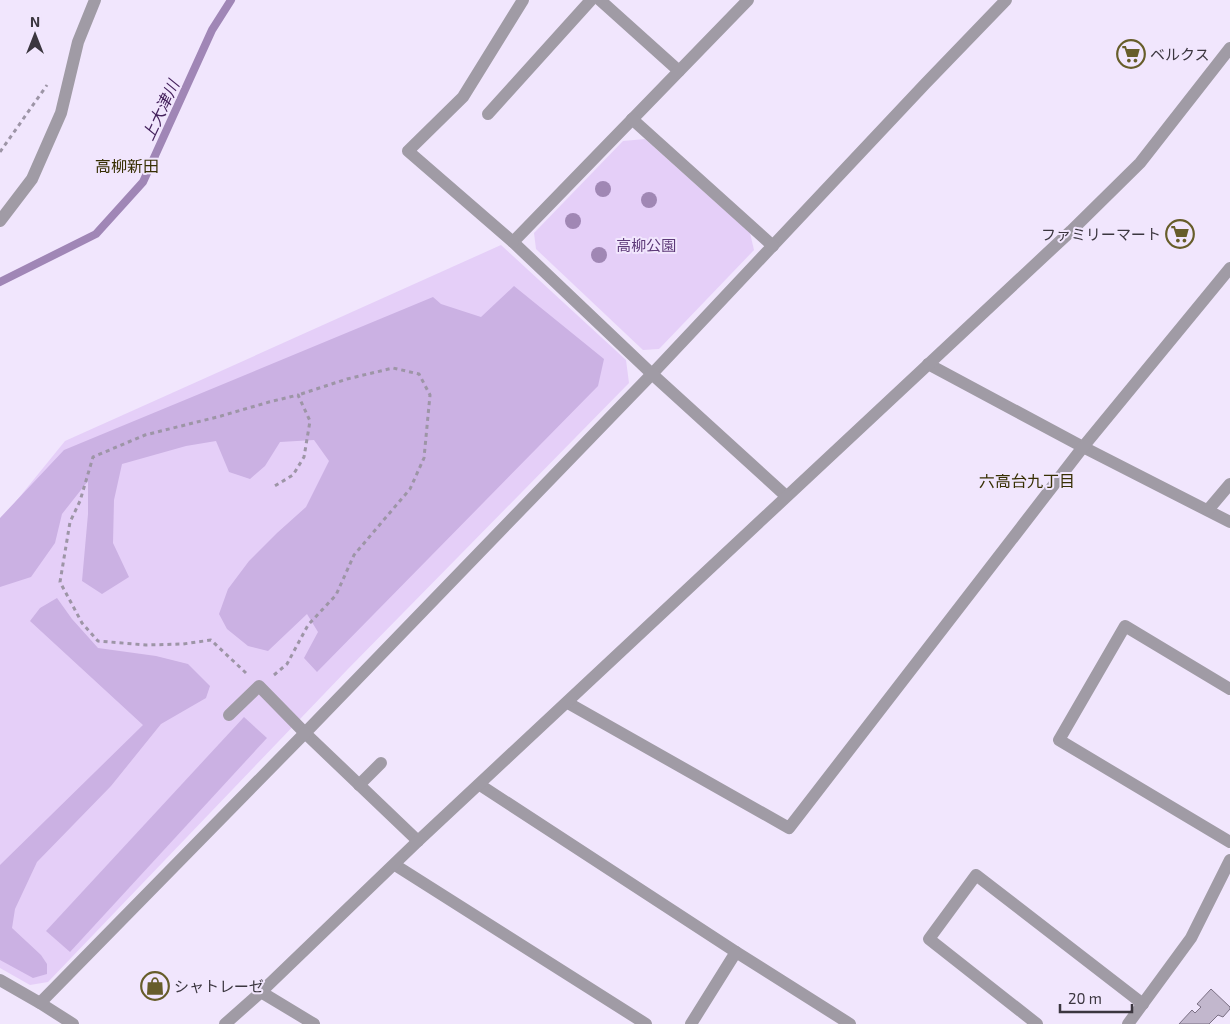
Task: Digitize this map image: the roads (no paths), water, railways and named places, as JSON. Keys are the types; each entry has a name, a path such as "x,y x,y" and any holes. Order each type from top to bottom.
{"street":[{"path":"0,221 32,179 61,113 78,42 95,0"},
{"path":"523,0 463,97 408,150 513,242 652,374 786,496"},
{"path":"488,114 591,0"},
{"path":"600,0 679,71"},
{"path":"513,242 748,0"},
{"path":"40,1003 305,733 652,374 1006,0"},
{"path":"224,1024 261,992 418,841 1071,230 1140,163 1230,48"},
{"path":"632,119 772,246"},
{"path":"568,702 789,828 1083,447 1230,268"},
{"path":"928,364 1083,447 1230,522"},
{"path":"1208,510 1230,484"},
{"path":"1230,689 1125,626 1059,740 1230,842"},
{"path":"230,715 259,686 305,733 418,841"},
{"path":"359,785 381,763"},
{"path":"480,785 850,1024"},
{"path":"1128,1024 1191,938 1230,860"},
{"path":"394,865 646,1024"},
{"path":"1037,1024 929,939 976,876 1143,1004"},
{"path":"692,1024 736,952"},
{"path":"0,980 73,1024"},
{"path":"261,992 314,1024"}],"waterway":[{"name":"上大津川","path":"0,282 96,234 143,182 212,30 231,0"}],"place":[{"name":"ベルクス","path":"1131,54"},
{"name":"ファミリーマート","path":"1180,234"},
{"name":"シャトレーゼ","path":"155,986"}],"district":[{"name":"高柳新田","path":"127,165"},
{"name":"六高台九丁目","path":"1027,480"}],"park label":[{"name":"高柳公園","path":"646,245"}]}
